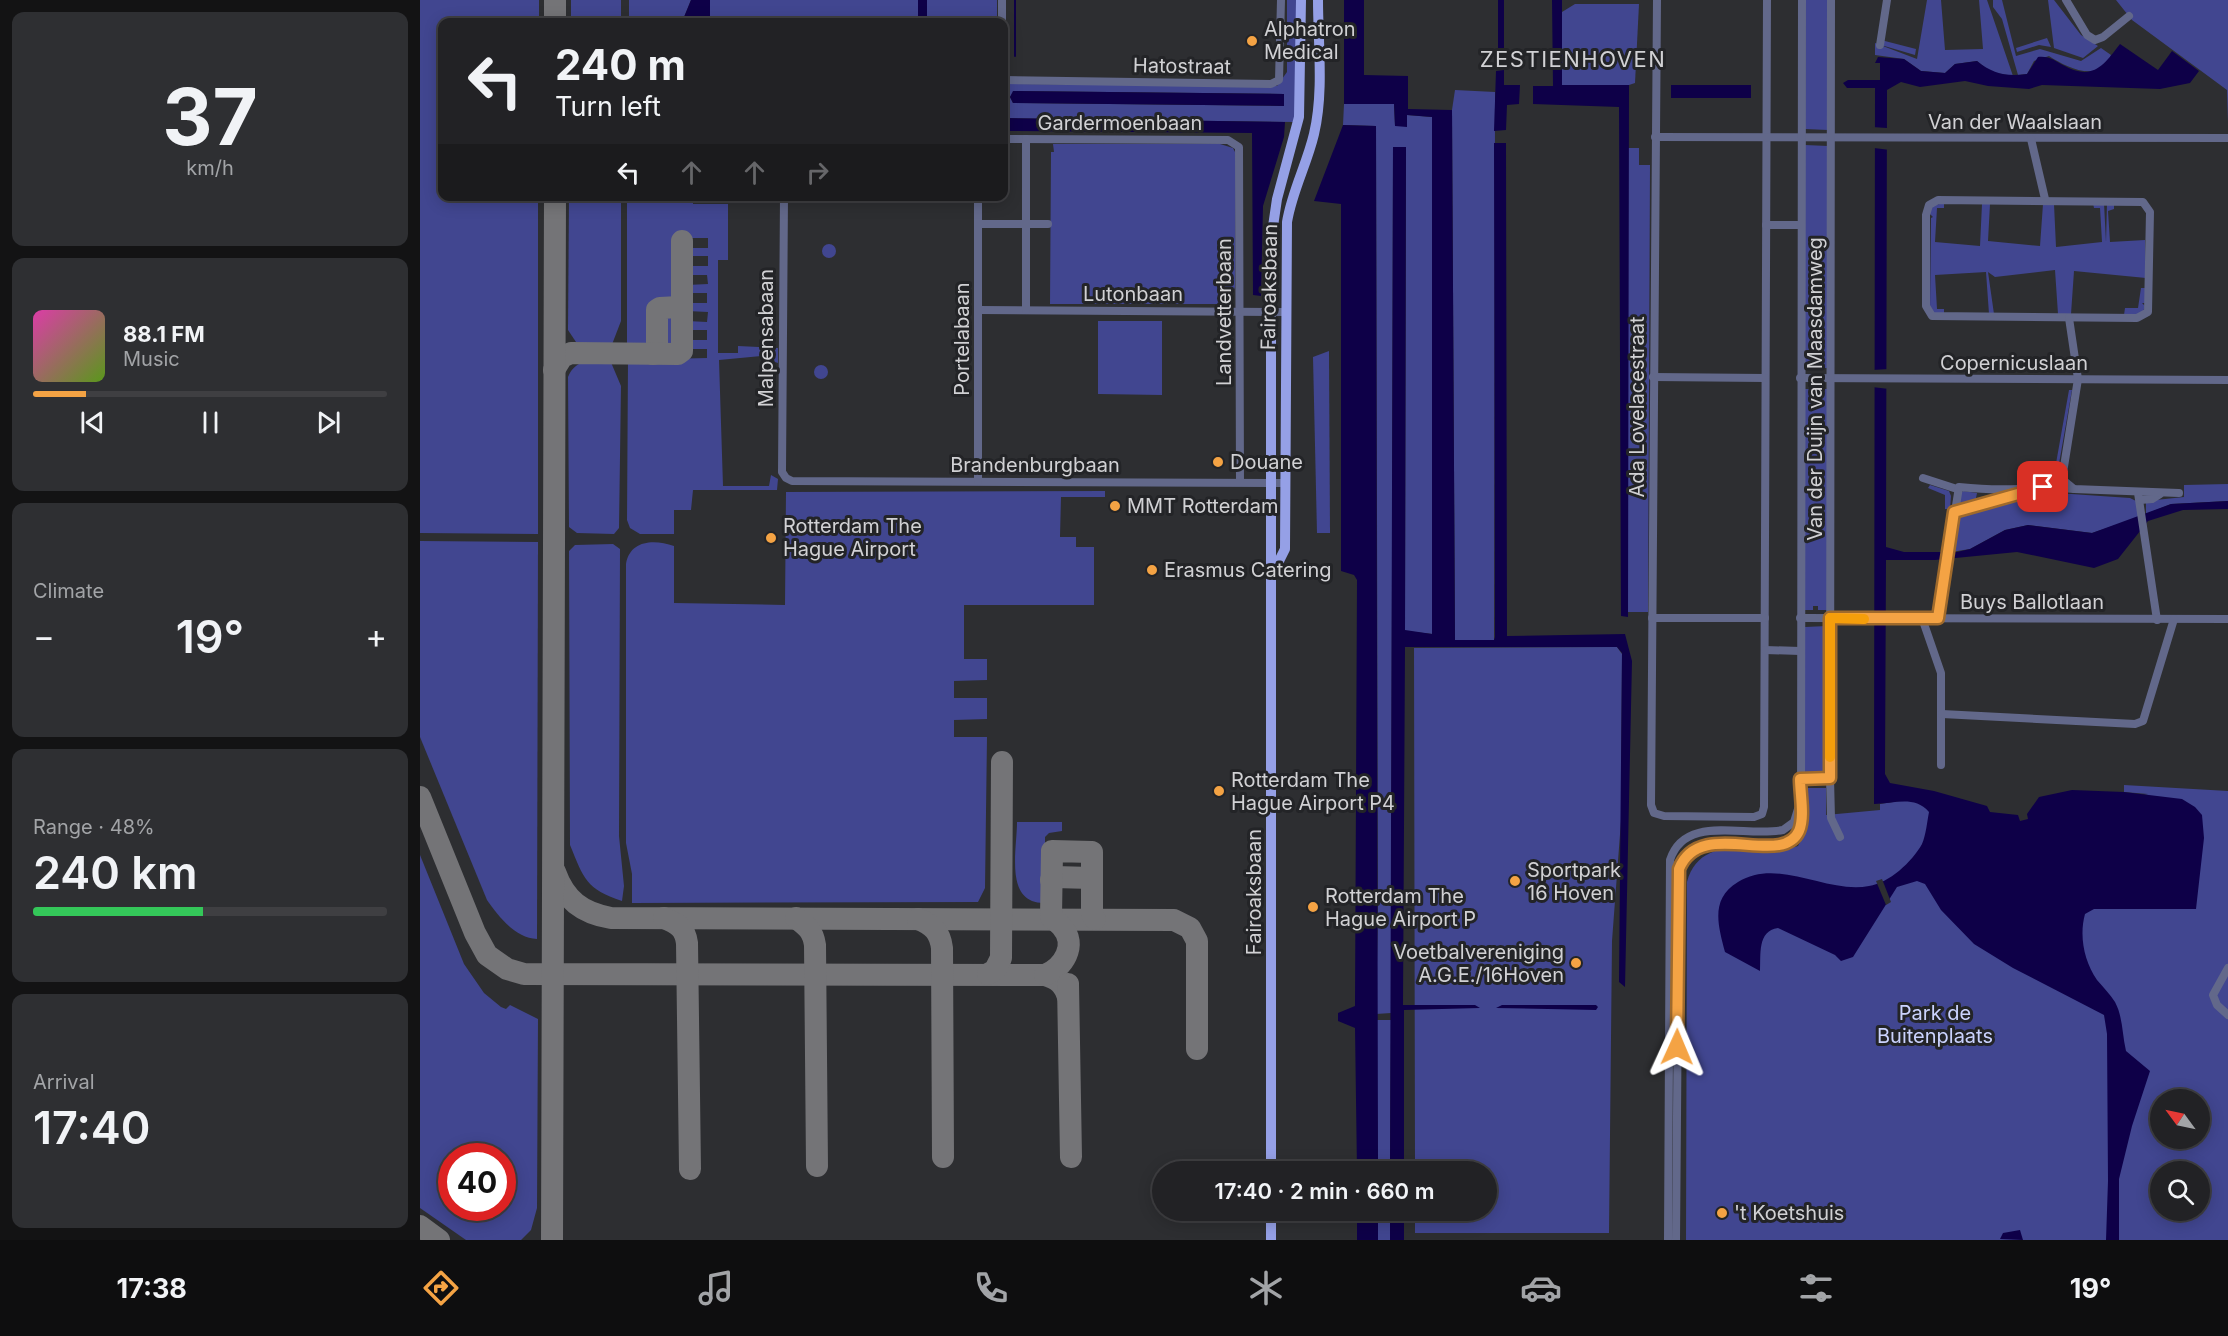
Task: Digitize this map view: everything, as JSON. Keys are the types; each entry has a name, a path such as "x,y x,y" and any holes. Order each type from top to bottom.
{"main road":[{"name":"Fairoaksbaan","path":"1271,1161 1273,220 1296,134 1300,105 1301,0"},
{"name":"Fairoaksbaan","path":"1271,576 1285,549 1287,222 1317,118 1318,0"},
{"path":"1271,1221 1271,1240"}],"street":[{"path":"1002,0 1002,18"},
{"name":"Hatostraat","path":"1008,80 1271,84 1279,80 1281,0"},
{"name":"Ada Lovelacestraat","path":"1657,0 1651,805 1654,813 1664,816 1743,817 1762,814 1764,807 1765,650"},
{"path":"1767,0 1765,650 1800,651"},
{"name":"Van der Duijn van Maasdamweg","path":"1676,1240 1679,869 1687,855 1699,846 1788,842 1797,835 1801,825 1802,0"},
{"name":"Van der Duijn van Maasdamweg","path":"1831,0 1830,778 1831,818 1840,837"},
{"path":"1880,45 1887,0"},
{"path":"2066,0 2087,35 2095,39 2103,37 2129,16"},
{"name":"Van der Waalslaan","path":"1655,137 2228,138"},
{"name":"Gardermoenbaan","path":"1008,139 1227,140 1237,143"},
{"path":"1026,139 1026,310"},
{"path":"2031,139 2045,200"},
{"name":"Landvetterbaan","path":"1237,143 1240,150 1240,482"},
{"path":"1938,200 2137,200 2146,204 2150,212 2150,307 2145,316 2069,318 1936,318 1927,310 1926,215 1929,205 1938,200"},
{"name":"Malpensabaan","path":"784,201 782,472 786,478"},
{"name":"Portelabaan","path":"978,201 978,481"},
{"path":"978,224 1048,224"},
{"name":"Van der Duijn van Maasdamweg","path":"1766,225 1801,225"},
{"name":"Lutonbaan","path":"978,310 1287,312"},
{"path":"2062,479 2078,380 2069,318"},
{"path":"1653,377 1765,378"},
{"name":"Copernicuslaan","path":"1800,378 2228,380"},
{"name":"Brandenburgbaan","path":"786,478 792,481 1286,483"},
{"path":"1923,478 1957,489 1962,487 2005,493 2045,487 2074,489 2140,501 2160,494 2179,493"},
{"path":"2045,487 2062,479"},
{"path":"2062,479 2074,489"},
{"path":"1938,618 1957,489"},
{"path":"1980,490 1980,505"},
{"path":"1954,512 1980,505 2005,493"},
{"path":"2140,501 2157,620"},
{"path":"1652,618 1766,618"},
{"name":"Buys Ballotlaan","path":"1800,618 2228,619"},
{"path":"1922,618 1941,673 1941,765"},
{"path":"1942,714 2135,724 2143,721 2174,620"},
{"path":"1800,779 1830,778"},
{"name":"Van der Duijn van Maasdamweg","path":"1668,1240 1670,860 1678,843 1695,832 1783,830 1797,817 1800,797"},
{"path":"2228,968 2213,995 2217,1005 2228,1015"}],"green space":[{"path":"420,0 539,0 539,18 438,18 438,201 538,201 538,534 420,533"},
{"path":"571,0 621,0 621,18 571,18"},
{"path":"629,0 691,0 684,18 629,18"},
{"path":"710,0 918,0 918,18 710,18"},
{"path":"927,0 997,0 997,18 927,18"},
{"path":"1287,0 1297,0 1295,122 1008,118 1008,84 1277,86 1287,72","holes":["1014,91 1284,94 1284,106 1013,103 1010,97"]},
{"path":"1806,0 1827,0 1828,130 1805,129"},
{"path":"1927,0 1941,0 1945,50 1983,49 1979,0 1987,0 2013,76 1990,72 1977,61 1955,64 1945,73 1921,71 1904,59 1875,55 1875,43 1917,59"},
{"path":"1993,0 2002,0 2016,56 2040,49 2081,61 2101,48 2111,55 2106,64 2092,71 2074,69 2049,56 2034,61 2027,74 2018,75 2002,19 1993,7"},
{"path":"2048,0 2054,0 2081,35 2098,46 2083,58 2054,48"},
{"path":"2116,0 2228,0 2228,122 2227,90 2132,20"},
{"path":"1575,4 1639,4 1635,83 1629,85 1562,85 1562,12"},
{"path":"2047,38 2051,47 2039,45 2017,52 2016,48"},
{"path":"1881,40 1916,49 1915,55 1881,45"},
{"path":"1455,90 1495,92 1494,640 1455,640 1452,110"},
{"path":"1344,104 1394,104 1395,126 1407,115 1432,117 1433,634 1405,631 1406,147 1393,147 1391,1013 1376,1014 1378,911 1376,126 1343,125"},
{"path":"1053,144 1220,144 1233,148 1236,154 1235,287 1231,298 1217,304 1050,304 1051,152 1054,152"},
{"path":"1805,145 1828,146 1828,368 1805,368"},
{"path":"1628,148 1639,148 1639,165 1650,165 1648,612 1628,612"},
{"path":"569,201 621,201 621,321 611,347 576,342 568,330"},
{"path":"627,201 693,201 693,204 728,204 728,260 718,260 718,353 738,353 738,346 778,348 778,363 772,355 719,360 723,486 769,486 771,475 778,479 777,490 693,490 691,510 674,510 674,534 640,534 630,528 627,520 628,360 707,358 707,349 688,349 687,340 707,340 707,330 687,330 687,321 707,322 708,312 687,311 687,303 707,303 707,293 687,293 687,285 708,284 707,275 687,275 687,266 708,266 708,256 687,256 687,248 708,248 708,238 687,238 687,233 678,233 678,300 658,302 654,306 653,342 650,347 627,347"},
{"path":"1944,203 1944,208 1937,208 1935,242 1980,246 1982,204 1990,204 1988,241 2040,246 2043,204 2054,204 2056,247 2102,242 2100,208 2094,208 2093,203 2104,203 2106,242 2107,203 2114,203 2114,209 2108,211 2110,242 2145,240 2146,278 2074,271 2071,314 2058,314 2055,270 1995,277 1988,272 1994,314 1989,314 1986,272 1935,275 1937,309 1944,309 1944,314 1935,314 1930,310 1931,218 1933,217 1930,214 1931,206"},
{"path":"829,244 834,246 836,251 834,256 829,258 824,256 822,251 824,246"},
{"path":"2141,288 2146,288 2142,315 2124,315 2125,308 2138,308"},
{"path":"665,312 677,315 675,346 666,346 663,342"},
{"path":"1098,321 1162,321 1162,395 1098,394"},
{"path":"1329,351 1330,533 1317,533 1313,357"},
{"path":"610,360 621,386 619,528 614,534 577,533 569,527 568,377 575,366 585,362"},
{"path":"821,365 826,367 828,372 826,377 821,379 816,377 814,372 816,367"},
{"path":"1805,389 1827,389 1827,610 1818,610 1818,606 1813,606 1813,610 1805,610"},
{"path":"2069,390 2072,390 2057,475 2051,480 2041,481 2038,478 2050,476 2055,469"},
{"path":"2228,484 2228,501 2171,504 2146,514 2146,501 2184,497 2184,485"},
{"path":"1930,485 1949,491 1950,509 1945,509 1945,495 1928,488"},
{"path":"1105,491 1105,497 1061,497 1060,537 1076,537 1076,547 1094,547 1094,605 964,605 964,659 987,659 987,680 954,681 954,698 987,698 987,719 954,720 954,737 987,737 985,888 978,902 632,903 632,874 626,843 626,564 632,550 651,542 674,546 674,603 785,605 786,492"},
{"path":"1963,491 1977,493 1975,503 1960,505 1959,496"},
{"path":"2042,492 2130,498 2136,501 2140,517 2092,533 2028,525 2005,530 1970,549 1951,552 1958,517 1963,512"},
{"path":"420,541 538,542 537,939 515,931 502,920 487,900 420,737"},
{"path":"613,544 620,549 619,836 624,886 622,901 593,887 583,874 570,845 569,551 575,545"},
{"path":"1827,626 1827,772 1805,772 1805,627"},
{"name":"Sportpark 16 Hoven","path":"1617,647 1622,654 1621,821 1612,941 1609,1233 1415,1233 1415,1221 1497,1221 1497,1161 1415,1161 1414,648"},
{"name":"Park de Buitenplaats","path":"2124,785 2228,791 2228,1240 1686,1240 1687,882 1700,859 1722,849 1798,846 1804,835 1805,788 1826,788 1826,815 1880,810 1880,804 1906,800 2022,824 2148,794 2124,792"},
{"path":"1017,822 1062,822 1062,831 1049,833 1045,837 1045,903 1032,901 1023,895 1018,885 1015,861"},
{"path":"420,855 464,964 484,993 501,1007 506,1009 510,1005 538,1019 537,1208 531,1230 521,1240 466,1240 439,1221 516,1221 516,1143 438,1143 438,1221 420,1208"},
{"path":"1376,1020 1391,1020 1390,1161 1378,1161"},
{"path":"1378,1221 1390,1221 1390,1240 1378,1240"}],"shaded area":[{"path":"691,0 710,0 710,18 684,18"},
{"path":"918,0 927,0 927,18 918,18"},
{"path":"1344,0 1364,0 1364,75 1408,76 1408,109 1452,110 1455,640 1494,640 1495,637 1494,143 1506,143 1507,636 1625,634 1632,661 1625,987 1619,982 1622,653 1617,647 1405,647 1403,1005 1475,1005 1480,1008 1404,1010 1404,1161 1390,1161 1393,147 1406,147 1405,630 1432,634 1432,117 1407,115 1407,127 1395,126 1394,104 1344,104"},
{"path":"1498,0 1504,0 1504,54 1498,54"},
{"path":"1552,0 1562,0 1562,85 1629,85 1628,617 1621,616 1619,107 1533,104 1533,86 1553,86"},
{"path":"2120,44 2158,70 2172,51 2199,71 2190,83 2160,89 2042,85 2029,89 1988,86 1965,81 1920,87 1901,82 1887,90 1886,547 1904,552 1957,552 1970,549 2005,530 2028,525 2092,533 2171,504 2228,501 2228,509 2183,510 2148,521 2118,559 2094,568 2017,552 1935,560 1886,560 1885,774 1890,783 1934,791 1987,806 1990,812 2018,815 2020,821 2028,819 2027,814 2039,797 2072,790 2124,792 2182,799 2195,807 2202,815 2204,838 2196,909 2094,909 2085,914 2083,922 2084,948 2089,965 2118,1008 2126,1051 2150,1071 2132,1126 2119,1179 2119,1240 2106,1240 2107,1034 2104,1015 2013,968 1974,944 1941,910 1925,884 1917,881 1897,887 1853,957 1841,961 1835,955 1778,928 1771,930 1763,939 1760,971 1725,952 1718,913 1723,896 1729,889 1753,875 1786,874 1853,887 1869,886 1884,881 1899,871 1918,851 1924,837 1929,812 1910,802 1874,804 1875,88 1847,88 1843,83 1848,80 1880,80 1880,63 1875,63 1878,57 1904,59 1921,71 1945,73 1955,64 1977,61 1989,69 2013,75 2027,74 2038,57 2046,57 2083,72 2103,64"},
{"path":"1504,70 1504,85 1520,85 1519,104 1507,105 1506,130 1494,131 1496,71"},
{"path":"1671,85 1751,85 1751,98 1671,98"},
{"path":"1013,91 1284,94 1284,106 1013,103 1010,97"},
{"path":"1008,118 1285,122 1284,137 1263,206 1261,296 1253,295 1252,133 1008,131"},
{"path":"1343,125 1376,126 1378,1161 1357,1161 1355,1028 1338,1021 1338,1013 1355,1006 1357,580 1354,575 1341,571 1341,204 1314,201"},
{"path":"1502,1005 1596,1005 1598,1007 1596,1010 1496,1008"},
{"path":"1357,1221 1378,1221 1378,1240 1357,1240"},
{"path":"1390,1221 1404,1221 1404,1240 1390,1240"},
{"path":"2020,1230 2023,1240 2000,1239 2003,1233"}],"pier":[{"path":"1890,126 1890,150 1874,148 1872,150 1872,127 1887,128"},
{"path":"1889,369 1889,389 1872,387 1872,370"},
{"path":"1882,879 1891,902 1886,905 1876,881"}],"waterway":[{"path":"1015,0 1015,56"}],"taxiway":[{"path":"555,0 555,18"},
{"path":"552,1240 555,201"},
{"path":"554,370 562,357 571,353 678,354 682,351 682,241"},
{"path":"653,354 657,350 657,310 679,307 682,304"},
{"path":"988,974 995,970 1001,958 1002,762"},
{"path":"420,797 475,933 487,955 507,969 524,974 1045,975 1060,983 1068,997"},
{"path":"1045,975 1052,972 1063,961 1069,941 1067,934 1051,917 1052,851 1092,852 1092,915 1095,919"},
{"path":"555,872 569,898 576,904 591,913 611,918 1174,920 1190,928 1197,941 1197,1049"},
{"path":"1051,880 1054,877 1092,878"},
{"path":"664,918 680,927 687,943 690,1169"},
{"path":"796,918 809,929 815,945 817,1166"},
{"path":"918,919 935,930 942,948 943,1157"},
{"path":"1068,984 1071,1157"},
{"path":"420,1226 439,1240"}],"slow traffic":[{"path":"1830,757 1830,618 1864,619"}],"place":[{"name":"Alphatron Medical","path":"1252,41"},
{"name":"Douane","path":"1218,462"},
{"name":"MMT Rotterdam","path":"1115,506"},
{"name":"Rotterdam The Hague Airport","path":"771,538"},
{"name":"Erasmus Catering","path":"1152,570"},
{"name":"Rotterdam The Hague Airport P4","path":"1219,791"},
{"name":"Sportpark 16 Hoven","path":"1515,881"},
{"name":"Rotterdam The Hague Airport P","path":"1313,907"},
{"name":"Voetbalvereniging A.G.E./16Hoven","path":"1576,963"},
{"name":"'t Koetshuis","path":"1722,1213"}],"district":[{"name":"ZESTIENHOVEN","path":"1573,59"}],"route":[{"path":"1677,1047 1679,869 1687,855 1699,846 1784,844 1797,835 1801,825 1800,779 1830,778 1830,618 1938,618 1954,512 2043,487"}]}
